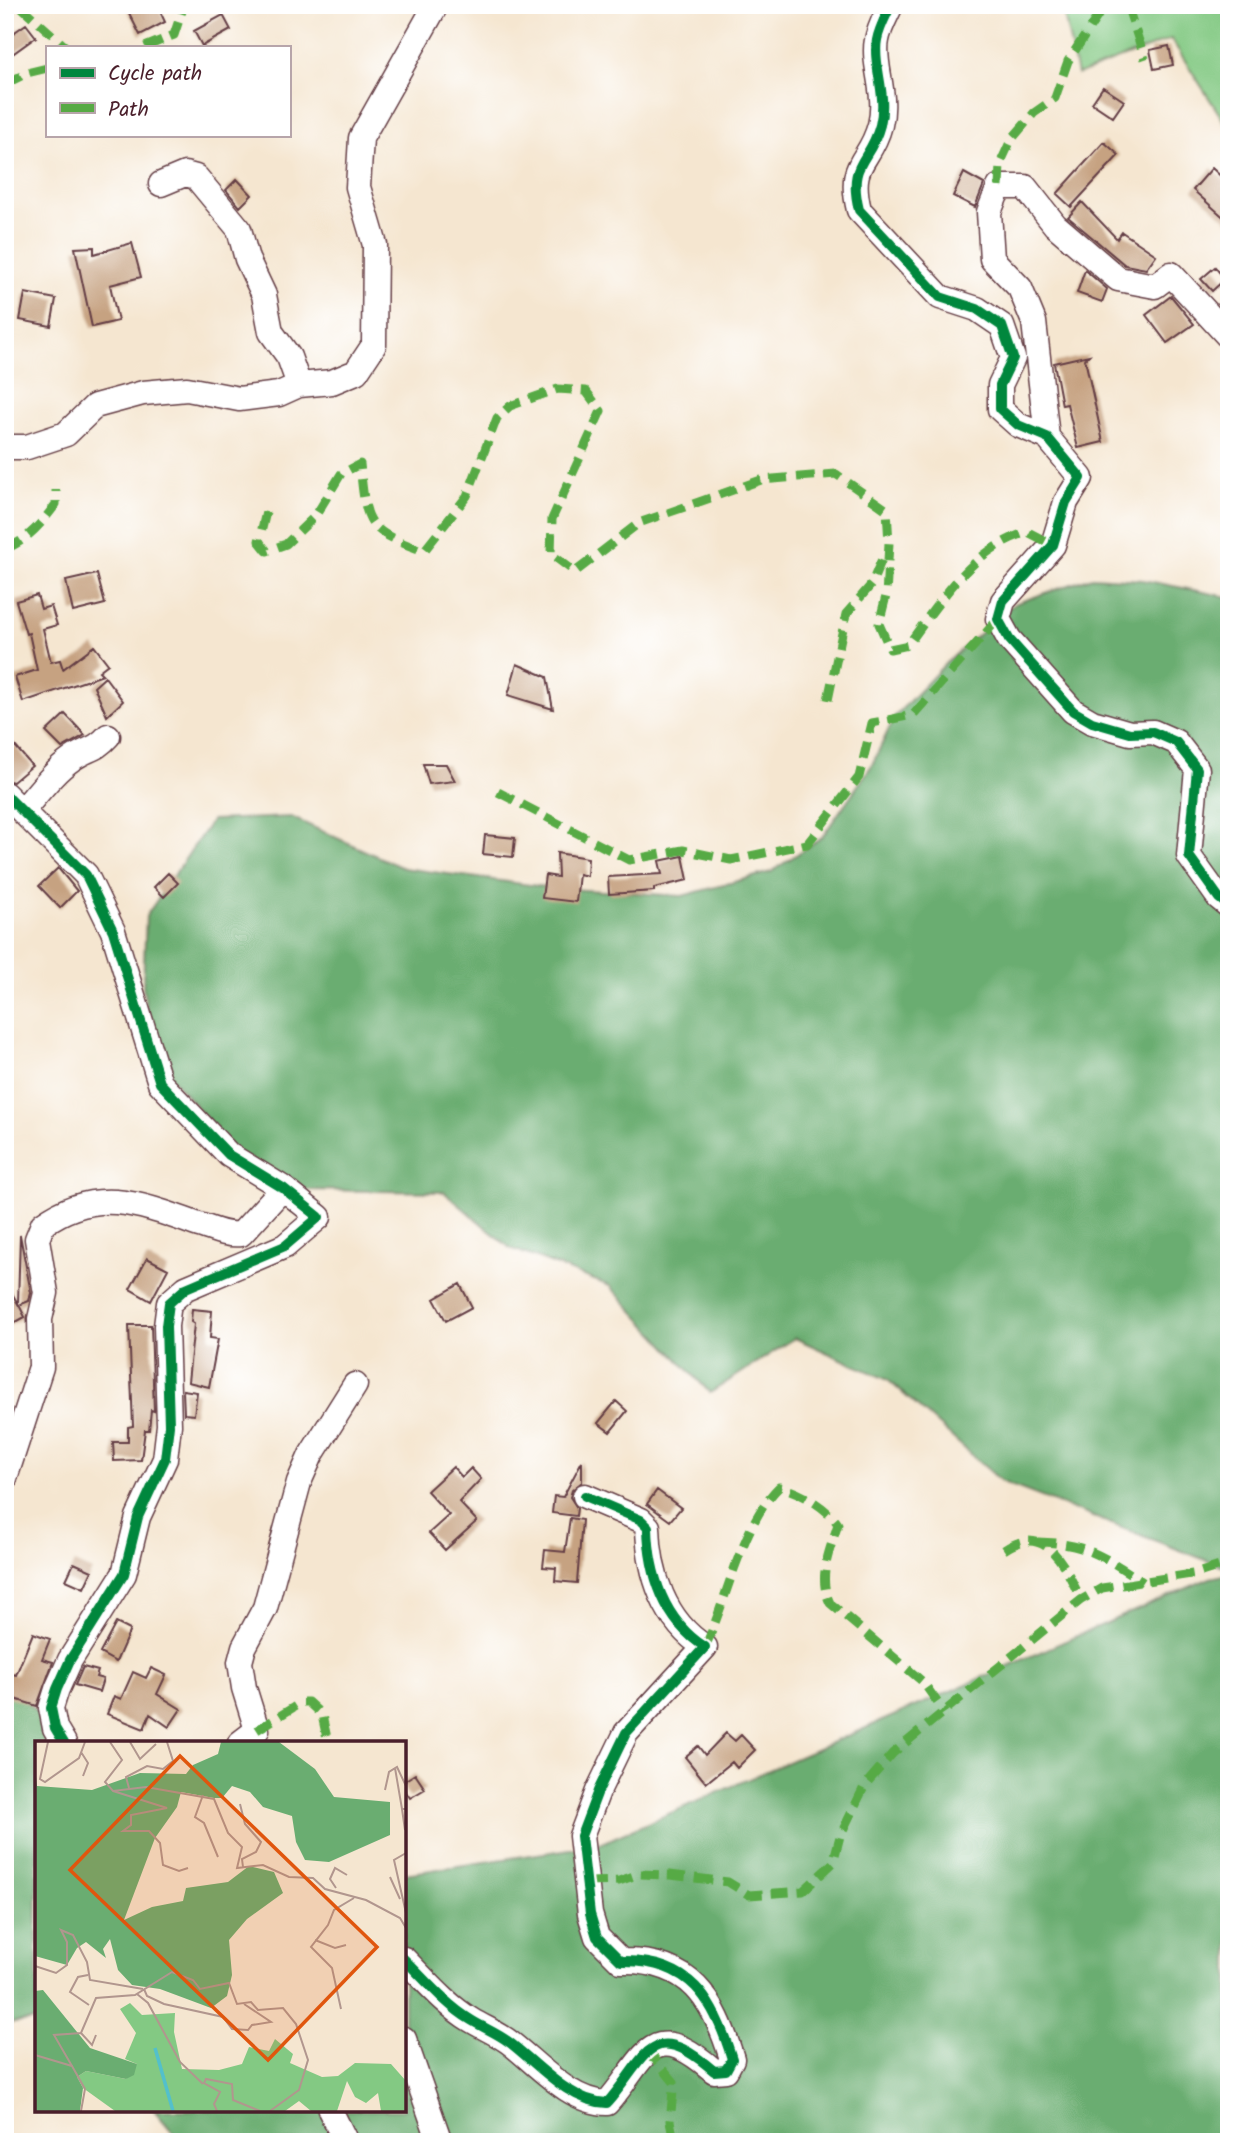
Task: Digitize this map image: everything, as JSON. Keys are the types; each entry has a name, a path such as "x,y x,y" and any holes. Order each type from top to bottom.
{"street":[{"path":"5,447 27,447 66,434 94,406 142,393 187,390 239,399 279,394 299,385 331,382 356,372 374,345 375,245 358,187 360,138 436,5"},
{"path":"891,5 876,41 884,91 880,127 857,168 855,194 859,211 940,297 977,309 1002,326 1013,358 1000,385 1000,409 1018,425 1046,437 1082,478 1066,502 1053,545 1003,601 998,619 1009,639 1073,711 1092,722 1130,733 1153,732 1177,742 1196,769 1189,856 1219,898 1229,906"},
{"path":"161,184 185,174 196,177 239,229 247,259 264,295 271,332 289,357 299,385"},
{"path":"1046,437 1034,322 1020,288 992,260 989,212 999,187 1025,187 1055,225 1118,279 1155,286 1171,274 1229,337"},
{"path":"63,1741 55,1728 51,1708 57,1689 70,1660 124,1574 138,1517 165,1459 169,1425 166,1326 169,1303 186,1287 285,1246 319,1217 283,1188 229,1155 160,1083 113,931 86,875 14,803 72,759 97,748 108,736"},
{"path":"5,1478 41,1367 40,1319 46,1293 37,1238 43,1224 72,1208 123,1200 222,1233 241,1234 283,1188"},
{"path":"243,1741 257,1730 244,1689 240,1662 244,1647 265,1608 299,1482 312,1455 355,1385"},
{"path":"406,1961 444,1999 471,2020 508,2041 570,2091 596,2103 607,2103 640,2055 654,2046 669,2044 694,2053 714,2071 726,2070 732,2059 718,2014 702,1992 679,1973 668,1968 646,1960 621,1961 597,1937 590,1914 581,1836 598,1791 626,1733 705,1647 687,1636 662,1597 655,1581 648,1527 641,1520 585,1496"},
{"path":"406,2045 440,2142"},
{"path":"331,2112 346,2142"}],"green space":[{"path":"1062,5 1229,5 1229,129 1171,39 1077,75"},
{"path":"1092,577 1143,580 1229,597 1229,1569 1002,1482 888,1380 795,1338 710,1393 610,1286 510,1248 444,1192 305,1190 240,1158 153,1056 143,986 146,916 212,820 291,817 403,868 553,888 682,896 771,872 822,837 872,765 895,716 947,662 1014,604"},
{"path":"1229,1574 1229,2142 181,2142 156,2112 406,2112 406,1874 597,1845 1210,1578"},
{"path":"5,1681 49,1724 59,1741 35,1741 35,2020 5,2024"}],"building":[{"path":"125,5 157,5 165,22 140,35"},
{"path":"223,15 231,30 202,46 194,31"},
{"path":"26,24 36,37 11,55 5,47 5,39"},
{"path":"1169,46 1173,65 1154,69 1150,50"},
{"path":"1103,87 1124,101 1113,117 1092,103"},
{"path":"1104,142 1119,155 1071,207 1057,194"},
{"path":"1212,168 1229,184 1229,222 1193,190"},
{"path":"964,173 984,184 975,207 953,196"},
{"path":"237,179 252,195 240,207 226,190"},
{"path":"1082,202 1117,239 1122,232 1156,255 1146,269 1125,265 1068,217"},
{"path":"132,243 141,277 110,285 118,321 92,327 75,248 94,247 94,254"},
{"path":"1215,267 1225,279 1212,291 1201,279"},
{"path":"1085,270 1107,289 1102,302 1077,293"},
{"path":"25,293 56,299 51,326 20,320"},
{"path":"1171,296 1194,324 1167,343 1146,315"},
{"path":"1089,355 1085,359 1103,442 1078,448 1067,404 1062,405 1054,363"},
{"path":"97,574 105,604 73,612 66,581"},
{"path":"37,595 41,609 51,606 57,625 43,629 51,662 60,660 63,669 94,646 108,664 99,671 103,675 23,702 15,677 37,670 29,633 26,634 16,601"},
{"path":"517,664 547,677 553,709 508,695"},
{"path":"105,677 123,701 107,716 94,687"},
{"path":"65,714 85,735 62,748 46,732"},
{"path":"15,746 32,766 13,782 5,780 5,754"},
{"path":"423,764 446,764 455,781 429,784"},
{"path":"485,835 515,838 513,857 483,854"},
{"path":"557,853 588,858 587,876 579,874 576,902 542,898 545,875 558,877"},
{"path":"683,856 688,880 654,888 654,891 609,894 608,877 662,874 659,861"},
{"path":"58,868 77,891 60,908 39,886"},
{"path":"168,873 178,883 164,897 154,887"},
{"path":"20,1235 31,1293 29,1301 19,1305 25,1317 5,1328 5,1281 18,1304"},
{"path":"147,1258 168,1269 151,1301 130,1289"},
{"path":"460,1284 472,1307 446,1321 434,1299"},
{"path":"192,1309 212,1311 210,1338 218,1339 209,1387 188,1382 194,1324 191,1322"},
{"path":"129,1325 151,1325 154,1411 151,1410 149,1430 145,1430 141,1460 114,1461 113,1442 128,1442 128,1427 133,1426"},
{"path":"183,1390 197,1392 194,1415 184,1414"},
{"path":"616,1401 627,1411 610,1432 598,1423"},
{"path":"582,1461 582,1482 572,1490 570,1497 577,1508 576,1516 552,1513 554,1496 563,1497"},
{"path":"453,1467 462,1477 471,1468 481,1479 459,1502 477,1521 445,1550 429,1533 449,1515 427,1491"},
{"path":"657,1490 681,1508 670,1521 647,1504"},
{"path":"570,1518 582,1520 577,1583 555,1581 556,1568 543,1567 545,1550 565,1552"},
{"path":"74,1563 92,1571 84,1588 66,1580"},
{"path":"116,1623 130,1630 116,1662 100,1653"},
{"path":"33,1633 50,1639 42,1659 53,1662 37,1706 5,1696 5,1672 16,1675"},
{"path":"83,1667 98,1671 96,1677 103,1679 99,1692 75,1685"},
{"path":"151,1668 166,1675 157,1694 181,1709 169,1727 150,1714 144,1729 107,1714 114,1696 121,1699 133,1672 146,1678"},
{"path":"726,1733 735,1741 741,1735 755,1750 737,1768 732,1762 706,1783 685,1757 698,1746 705,1755"},
{"path":"415,1774 425,1789 410,1798 406,1792 406,1780"}],"marked path":[{"path":"19,5 65,46"},
{"path":"147,46 174,35 184,5"},
{"path":"999,187 1000,164 1011,140 1034,113 1055,98 1068,61 1105,5"},
{"path":"1127,5 1145,59"},
{"path":"5,84 27,73 46,68"},
{"path":"266,512 259,541 267,551 286,544 316,515 341,474 360,464 364,500 372,522 390,537 424,551 467,496 497,418 510,406 558,389 586,391 601,411 552,519 551,554 575,572 639,523 761,480 836,474 887,510 889,543 886,596 879,624 890,649 908,645 959,578 991,550 1028,532 1053,545"},
{"path":"5,549 28,536 45,518 56,504 56,490"},
{"path":"828,700 846,614 871,585 885,552"},
{"path":"498,792 629,860 683,850 731,860 807,844 859,777 872,723 913,715 998,619"},
{"path":"705,1647 736,1563 755,1521 779,1487 787,1489 819,1506 838,1524 825,1573 826,1593 830,1603 923,1682 945,1713"},
{"path":"1004,1550 1032,1541 1043,1545 1061,1562 1081,1600"},
{"path":"1038,1542 1070,1545 1094,1553 1143,1582"},
{"path":"588,1882 619,1881 640,1874 670,1875 728,1882 749,1895 803,1891 833,1863 840,1836 865,1785 893,1753 1081,1600 1102,1588 1198,1573 1229,1563"},
{"path":"257,1730 302,1702 308,1702 322,1715 328,1741"},
{"path":"642,2056 654,2058 674,2082 670,2121 674,2140"}],"cycle path":[{"path":"891,5 877,40 876,59 882,113 876,138 858,171 856,194 859,210 940,297 977,309 1002,326 1013,358 1000,385 1000,409 1018,425 1047,437 1081,478 1066,502 1053,545 1003,601 998,619 1009,639 1073,711 1092,722 1130,733 1153,732 1176,742 1197,769 1189,856 1219,898 1229,906"},
{"path":"5,794 86,875 113,931 160,1083 229,1155 283,1188 319,1217 285,1246 186,1288 169,1303 166,1326 169,1425 165,1459 138,1517 124,1574 70,1660 57,1689 51,1708 55,1728 63,1741"},
{"path":"406,1961 462,2014 509,2042 567,2089 593,2101 607,2103 642,2058 652,2049 663,2045 676,2046 693,2054 714,2071 726,2070 732,2059 717,2018 696,1987 682,1975 665,1967 645,1962 621,1961 597,1937 590,1914 581,1836 598,1791 626,1733 705,1647 679,1624 661,1595 652,1562 648,1527 641,1520 585,1496"}]}
